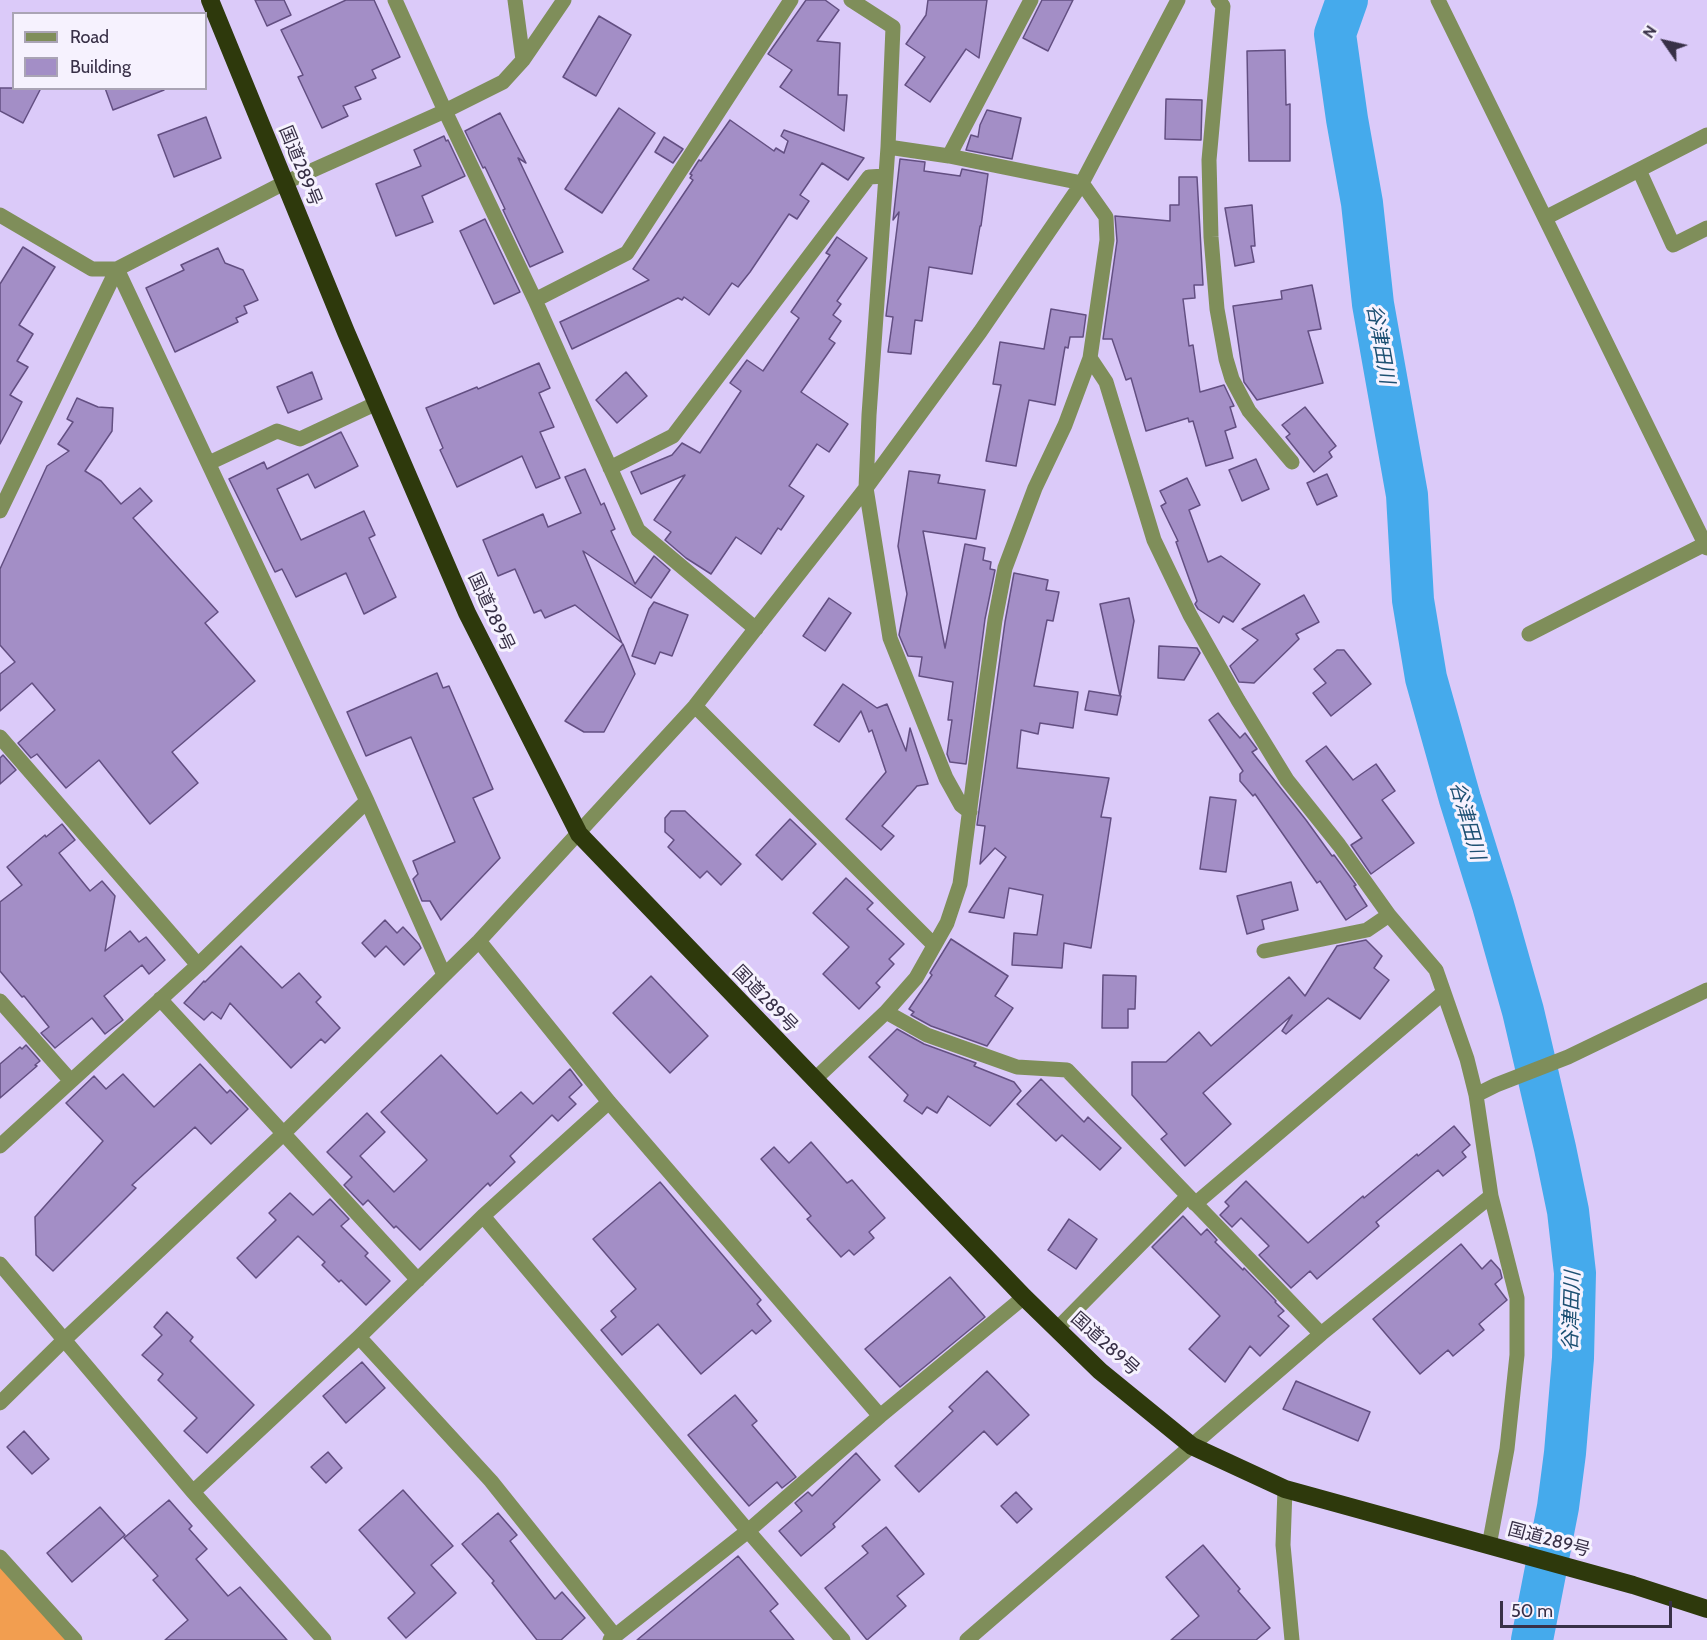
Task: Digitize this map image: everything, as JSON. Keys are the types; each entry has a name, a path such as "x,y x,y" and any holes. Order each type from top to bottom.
{"highway":[{"name":"国道289号","path":"210,0 284,183 467,613 579,834 1024,1297 1100,1371 1192,1446 1285,1489 1633,1585 1707,1608"}],"street":[{"path":"395,0 535,300 638,530 756,629"},
{"path":"515,0 523,60"},
{"path":"0,215 92,269 117,269 284,183 445,111 503,82 523,60 564,0"},
{"path":"535,300 627,253 791,0"},
{"path":"851,0 893,27 888,147 866,488 890,638 946,777 961,805 970,812"},
{"path":"950,156 1031,0"},
{"path":"0,1403 283,1134 479,941 695,706 866,488 980,332 1082,183 1178,0"},
{"path":"1218,0 1223,6 1209,160 1211,237 1217,309 1232,379 1249,411 1293,462"},
{"path":"1438,0 1706,546 1528,634"},
{"path":"1545,218 1707,135"},
{"path":"814,1080 886,1012 916,978 947,923 960,884 995,620 1005,567 1035,488 1065,425 1090,358 1107,240 1106,217 1082,183 950,156 888,147"},
{"path":"1639,170 1673,245 1707,228"},
{"path":"610,468 673,436 869,177 885,176"},
{"path":"117,269 367,801 444,975"},
{"path":"0,511 117,269"},
{"path":"1090,358 1106,382 1154,540 1190,615 1287,780 1339,845 1389,915 1436,970 1467,1059 1476,1095 1491,1196 1517,1298 1517,1355 1495,1547"},
{"path":"208,463 277,431 300,439 377,403"},
{"path":"695,706 934,945"},
{"path":"0,737 198,965"},
{"path":"0,1146 198,965 367,801"},
{"path":"1264,951 1367,930 1389,915"},
{"path":"479,941 609,1102 880,1416"},
{"path":"1476,1095 1568,1057 1707,990"},
{"path":"1057,1329 1192,1200 1443,993"},
{"path":"160,999 418,1280"},
{"path":"0,1001 70,1080"},
{"path":"886,1012 927,1035 1017,1067 1067,1070 1321,1334"},
{"path":"193,1492 359,1337 483,1216 609,1102"},
{"path":"968,1640 1321,1334 1491,1196"},
{"path":"483,1216 748,1531 843,1640"},
{"path":"0,1264 193,1492 324,1640"},
{"path":"359,1337 491,1481 613,1638 748,1531 880,1416 1024,1297"},
{"path":"1285,1489 1283,1545 1292,1640"},
{"path":"0,1557 75,1640"}],"shaded area":[{"path":"0,1562 71,1640 0,1640"}],"building":[{"path":"255,0 284,0 291,15 267,26"},
{"path":"346,0 374,0 400,57 372,70 376,78 355,87 361,99 343,106 348,116 322,128 298,77 303,75 281,30"},
{"path":"806,0 825,0 839,10 817,41 840,43 838,95 847,95 844,131 780,87 792,70 768,54"},
{"path":"928,0 987,0 979,58 966,49 930,102 905,85 925,57 906,44 926,15"},
{"path":"1042,0 1073,0 1048,51 1023,38"},
{"path":"599,16 631,35 596,96 563,77"},
{"path":"1285,50 1286,105 1290,104 1290,161 1249,161 1247,51"},
{"path":"0,88 40,90 23,123 0,111"},
{"path":"106,90 164,90 113,110"},
{"path":"1166,99 1202,100 1201,140 1165,139"},
{"path":"619,108 655,133 602,213 565,189"},
{"path":"987,110 1021,118 1012,159 966,150 971,135 978,137 980,125"},
{"path":"500,113 526,163 518,158 563,252 530,267 485,167 483,168 465,131"},
{"path":"206,117 221,158 174,177 158,135"},
{"path":"730,120 774,151 776,148 784,153 788,141 781,136 784,130 864,158 848,180 822,163 800,195 809,201 797,219 789,214 750,272 738,287 732,283 709,315 684,297 682,300 678,298 572,349 560,322 649,280 633,269 693,180 690,174 699,160 701,161"},
{"path":"444,136 465,176 422,196 433,222 396,236 376,184 421,166 414,150"},
{"path":"664,137 683,149 673,163 655,152"},
{"path":"900,159 925,162 924,171 960,176 962,169 988,174 972,274 929,267 922,321 915,320 911,354 888,352 893,317 886,316 899,212 893,220"},
{"path":"1179,177 1197,177 1203,285 1194,285 1195,298 1183,299 1189,346 1193,345 1200,392 1224,385 1234,406 1230,407 1236,427 1225,431 1233,458 1206,466 1193,421 1189,422 1188,418 1146,431 1131,378 1126,380 1112,339 1103,339 1117,241 1115,216 1170,221 1170,205 1179,205"},
{"path":"1252,205 1255,246 1251,246 1254,262 1235,266 1225,208"},
{"path":"485,219 520,292 494,304 460,231"},
{"path":"837,237 867,258 837,301 841,304 833,315 841,321 829,339 835,343 801,392 848,424 829,452 817,444 789,486 804,496 781,530 778,528 761,554 736,537 711,574 686,558 665,540 671,532 654,520 685,475 641,494 631,472 672,455 682,443 700,453 741,391 730,383 747,360 763,371 799,318 791,312 830,255 826,253"},
{"path":"23,247 55,267 19,325 33,334 17,361 28,367 10,395 22,402 0,444 0,284"},
{"path":"218,248 225,263 243,270 258,300 244,306 247,313 236,318 238,322 175,352 146,288 184,270 181,265"},
{"path":"1312,285 1321,329 1308,331 1323,383 1257,400 1244,382 1233,306 1282,299 1281,291"},
{"path":"1051,309 1086,315 1083,337 1070,337 1068,348 1065,347 1055,405 1029,400 1016,466 986,461 1001,385 993,384 1000,342 1044,349"},
{"path":"539,363 550,388 539,393 554,427 540,432 560,478 536,488 522,456 457,487 440,450 443,448 426,408"},
{"path":"312,372 322,399 288,413 277,387"},
{"path":"626,372 647,396 617,423 596,400"},
{"path":"77,398 98,407 113,408 112,431 85,471 101,481 121,504 140,488 152,501 133,518 218,612 205,623 255,681 172,752 198,783 150,824 99,760 66,788 37,754 31,758 18,743 55,710 32,683 0,711 0,674 15,662 0,645 0,569 47,466 69,451 58,444 73,422 67,419"},
{"path":"1305,407 1336,446 1329,452 1332,457 1314,472 1286,437 1290,434 1282,425"},
{"path":"341,432 358,466 315,488 308,474 277,489 301,540 364,511 375,535 369,538 396,597 364,614 346,573 296,597 282,569 275,572 229,479 264,462 267,469"},
{"path":"1256,459 1269,489 1242,501 1229,470"},
{"path":"585,469 601,505 604,503 615,529 611,531 635,584 654,556 670,570 651,598 583,551 622,643 575,605 545,618 541,610 534,613 515,569 498,576 483,540 543,514 548,527 581,513 565,477"},
{"path":"909,471 940,475 938,483 985,490 976,539 923,531 945,648 965,544 985,548 983,560 991,562 990,569 995,570 985,619 966,764 950,762 947,754 952,720 948,720 953,682 919,676 922,657 908,656 899,635 907,594 898,546"},
{"path":"1327,474 1337,496 1317,505 1307,483"},
{"path":"1187,478 1200,505 1189,510 1208,562 1221,556 1260,584 1233,622 1223,616 1219,623 1198,609 1176,542 1178,541 1161,506 1166,503 1160,491"},
{"path":"1014,573 1048,580 1046,590 1059,592 1053,621 1047,620 1034,686 1078,692 1073,728 1040,723 1038,734 1021,730 1017,768 1109,778 1101,817 1111,818 1091,948 1064,943 1062,968 1012,965 1014,933 1037,935 1043,895 1009,888 1004,918 969,912 1006,857 995,848 980,864 985,826 977,825"},
{"path":"1304,595 1319,622 1296,634 1299,639 1254,683 1239,682 1230,666 1258,640 1242,629"},
{"path":"829,598 851,613 825,651 803,636"},
{"path":"1129,598 1134,621 1120,696 1100,604"},
{"path":"654,602 688,615 672,656 660,652 655,664 632,656 649,609"},
{"path":"623,644 635,674 604,732 584,732 565,721"},
{"path":"1159,646 1197,648 1200,653 1184,680 1158,678"},
{"path":"1337,650 1344,650 1371,684 1331,716 1313,693 1326,683 1314,669"},
{"path":"437,673 443,688 449,686 493,789 473,798 500,858 441,920 430,901 422,901 413,879 418,874 413,861 455,842 411,737 366,756 347,712"},
{"path":"843,684 877,708 887,704 906,751 910,728 928,784 917,786 882,826 894,836 881,850 846,819 886,772 872,730 869,732 861,711 839,742 814,725"},
{"path":"1089,691 1121,696 1117,715 1085,710"},
{"path":"1218,713 1240,738 1245,733 1257,749 1252,752 1332,856 1334,855 1356,885 1354,886 1367,906 1346,920 1320,881 1317,883 1255,794 1253,796 1240,781 1240,774 1243,771 1209,720"},
{"path":"1326,746 1353,780 1376,764 1395,791 1382,800 1414,843 1371,874 1351,845 1362,838 1306,761"},
{"path":"3,755 16,770 0,784 0,758"},
{"path":"1210,797 1236,800 1226,872 1200,869"},
{"path":"671,811 685,811 741,864 721,885 707,871 700,878 668,847 674,840 665,832 665,818"},
{"path":"790,819 816,844 782,880 756,855"},
{"path":"62,824 75,840 59,853 90,891 102,881 115,896 105,951 130,931 139,942 146,937 165,960 149,974 142,965 104,996 123,1020 105,1034 92,1018 55,1048 41,1033 49,1027 0,971 0,902 22,885 7,867 45,835 46,837"},
{"path":"846,878 873,903 867,909 904,944 889,959 894,964 876,983 880,987 859,1009 823,974 849,947 813,913"},
{"path":"1291,882 1298,910 1262,920 1264,929 1247,934 1237,896"},
{"path":"385,920 397,933 403,927 421,948 404,965 386,946 375,957 362,943"},
{"path":"951,939 1008,976 995,996 1013,1008 987,1046 931,1026 911,1015 914,1012 909,1009 932,975 930,973"},
{"path":"1366,940 1382,956 1374,968 1389,980 1360,1019 1328,998 1286,1034 1282,1031 1292,1015 1203,1093 1231,1124 1185,1166 1161,1139 1167,1134 1132,1095 1132,1062 1166,1062 1199,1032 1211,1046 1289,977 1305,996 1337,946"},
{"path":"241,946 282,988 299,973 321,997 316,1002 340,1028 325,1043 321,1039 291,1068 230,1003 221,1019 212,1012 204,1020 184,1003"},
{"path":"1103,975 1136,976 1135,1009 1128,1009 1128,1028 1102,1028"},
{"path":"651,976 708,1036 670,1073 613,1013"},
{"path":"897,1029 924,1044 976,1063 974,1066 1014,1082 1021,1091 990,1126 948,1096 937,1113 927,1107 922,1114 904,1101 908,1095 869,1057"},
{"path":"26,1045 40,1061 0,1098 0,1064 20,1047 22,1049"},
{"path":"441,1055 497,1114 521,1092 533,1104 570,1069 582,1085 569,1097 576,1104 558,1121 552,1115 510,1156 515,1162 490,1186 488,1183 420,1250 396,1226 394,1228 368,1200 363,1205 344,1185 352,1177 327,1152 367,1113 385,1132 360,1156 394,1192 427,1160 381,1112"},
{"path":"200,1064 227,1093 230,1090 248,1109 211,1144 195,1127 132,1185 136,1188 53,1271 36,1255 35,1217 103,1141 66,1103 94,1076 106,1089 123,1074 154,1107"},
{"path":"1041,1079 1084,1122 1088,1117 1121,1148 1100,1170 1062,1135 1056,1141 1017,1104"},
{"path":"1454,1126 1470,1145 1462,1152 1466,1157 1443,1176 1438,1170 1376,1222 1379,1226 1317,1279 1310,1271 1291,1288 1259,1255 1269,1246 1241,1218 1232,1227 1220,1215 1229,1206 1225,1202 1246,1181 1308,1243 1363,1196 1364,1198"},
{"path":"811,1142 847,1183 852,1180 885,1218 869,1232 874,1238 854,1255 849,1250 841,1257 807,1219 811,1216 761,1159 774,1147 789,1163"},
{"path":"660,1182 761,1300 757,1304 771,1321 756,1334 752,1330 701,1374 658,1324 622,1355 601,1330 616,1317 611,1311 636,1289 593,1239"},
{"path":"290,1193 313,1215 330,1199 349,1219 341,1226 368,1253 365,1256 390,1281 366,1305 322,1265 325,1262 298,1236 256,1278 237,1258 276,1220 269,1213"},
{"path":"1183,1216 1201,1235 1207,1229 1217,1240 1215,1242 1276,1301 1284,1311 1278,1316 1289,1326 1260,1356 1250,1346 1225,1382 1189,1349 1220,1316 1152,1247"},
{"path":"1069,1219 1097,1239 1076,1269 1048,1250"},
{"path":"1461,1244 1482,1269 1491,1260 1500,1270 1502,1278 1495,1284 1507,1300 1479,1324 1484,1330 1453,1356 1448,1350 1420,1374 1373,1319"},
{"path":"950,1277 985,1317 900,1387 865,1349"},
{"path":"167,1312 193,1337 190,1341 254,1405 207,1453 184,1431 197,1418 158,1380 163,1374 142,1355 162,1335 154,1327"},
{"path":"362,1362 385,1388 346,1423 323,1396"},
{"path":"987,1371 1029,1415 997,1445 984,1431 919,1492 895,1466 953,1411 949,1407"},
{"path":"1296,1381 1370,1412 1358,1441 1283,1409"},
{"path":"735,1395 757,1421 752,1425 796,1477 782,1488 777,1482 749,1506 688,1435"},
{"path":"24,1431 49,1459 32,1474 7,1447"},
{"path":"328,1452 342,1468 326,1483 311,1467"},
{"path":"856,1453 880,1480 833,1524 835,1527 801,1556 779,1531 802,1511 795,1503 808,1492 812,1496"},
{"path":"403,1490 453,1546 431,1565 456,1593 406,1638 388,1618 415,1593 359,1530"},
{"path":"1016,1492 1032,1509 1017,1523 1001,1506"},
{"path":"169,1500 192,1526 189,1529 207,1549 196,1559 228,1596 240,1587 287,1640 165,1640 188,1620 153,1580 158,1576 124,1538"},
{"path":"100,1507 125,1535 72,1582 47,1553"},
{"path":"498,1513 517,1535 510,1541 555,1599 562,1592 585,1618 561,1640 537,1640 492,1583 494,1581 462,1544"},
{"path":"886,1527 924,1574 897,1596 906,1606 867,1640 825,1588 868,1553 862,1546"},
{"path":"1203,1545 1270,1628 1256,1640 1171,1640 1199,1616 1166,1577"},
{"path":"738,1556 778,1604 770,1611 794,1640 637,1640"}],"waterway":[{"name":"谷津田川","path":"1347,0 1335,34 1362,203 1373,304 1407,495 1413,600 1426,678 1523,1011 1568,1211 1575,1273 1573,1358 1565,1453 1558,1507 1532,1640"}]}
